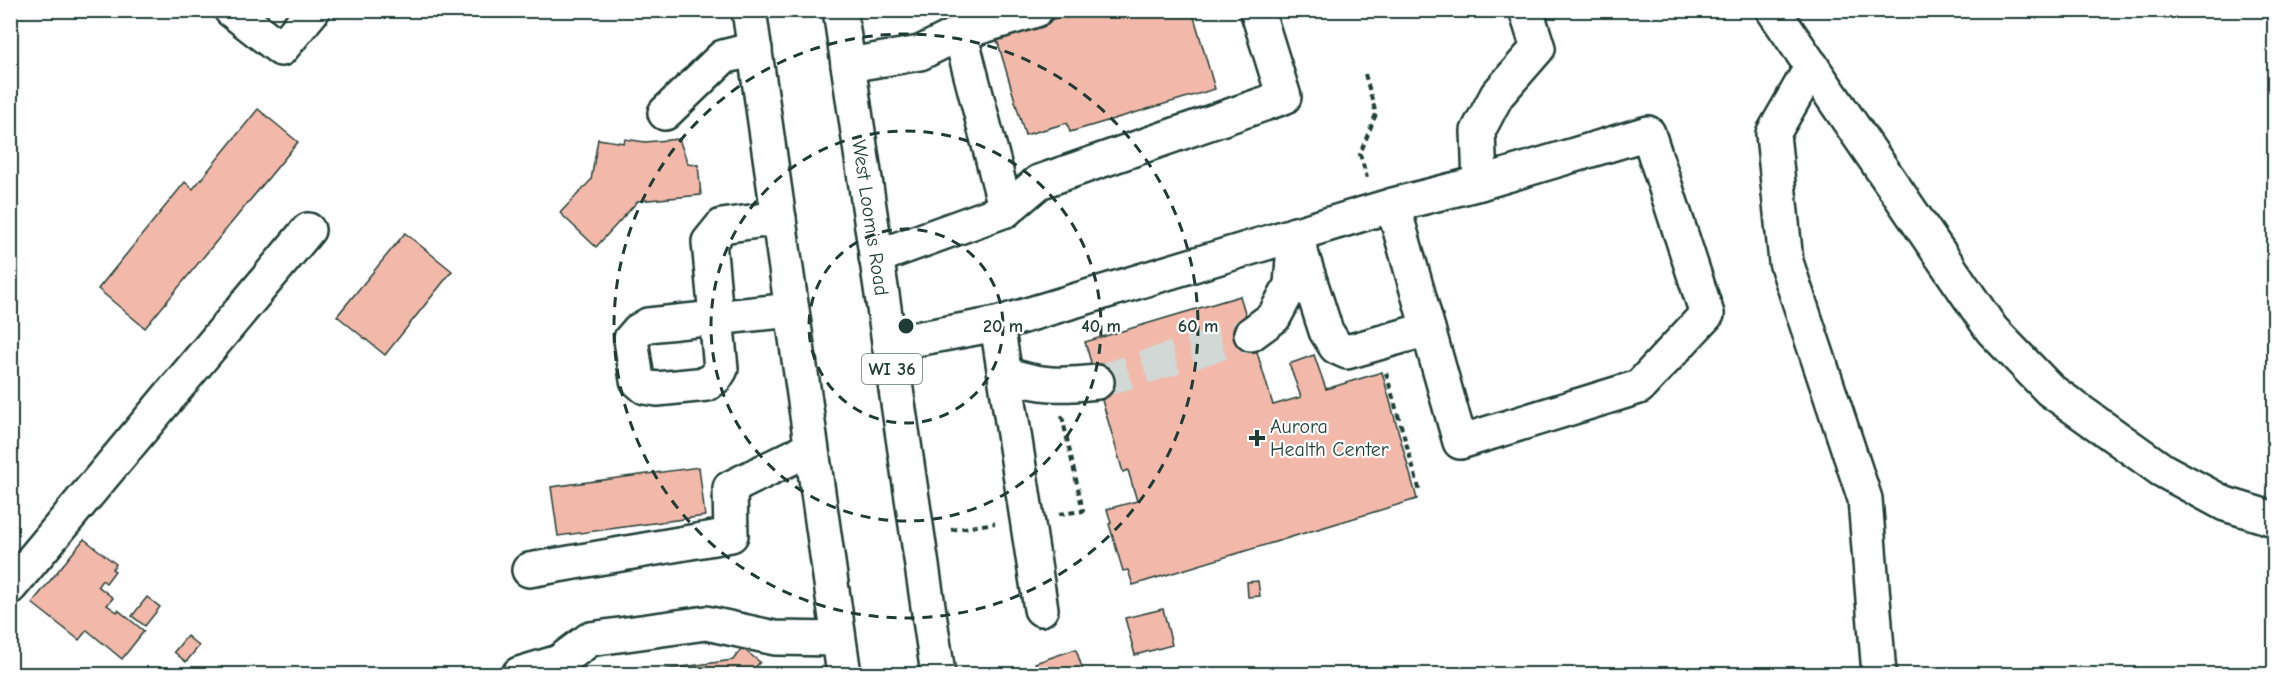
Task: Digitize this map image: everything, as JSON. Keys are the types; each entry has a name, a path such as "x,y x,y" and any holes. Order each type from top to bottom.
{"main road":[{"path":"231,10 281,49 313,10"},
{"path":"749,10 843,675"},
{"name":"West Loomis Road","path":"840,10 938,675"},
{"path":"848,65 920,53 960,33 1036,10"},
{"path":"876,257 1006,210 1039,182 1284,97 1257,10"},
{"path":"1480,183 1478,131 1497,95 1538,48 1526,10"},
{"path":"1773,10 1992,330 2050,390 2162,470 2225,504 2274,519"},
{"path":"960,33 1006,210"},
{"path":"665,113 723,57 755,49"},
{"path":"1812,66 1773,134 1786,262 1865,499 1879,675"},
{"path":"888,344 997,324 1295,234 1385,208 1480,183 1648,133 1707,314 1639,387 1460,442 1428,329 1385,208"},
{"path":"779,218 722,225 709,242 717,317 792,310"},
{"path":"10,587 308,230"},
{"path":"1295,234 1326,331 1336,347 1347,352 1428,329"},
{"path":"1251,334 1274,317 1291,285 1295,234"},
{"path":"997,324 1041,609"},
{"path":"1005,374 1029,382 1060,386 1097,382"},
{"path":"529,570 731,535 730,488 811,448"},
{"path":"519,675 559,662 590,639 706,623 775,638 838,639"}],"path":[{"path":"1365,74 1376,114 1360,154 1385,208"},
{"path":"1384,365 1420,492"}],"building":[{"path":"1083,10 1192,10 1215,89 1070,132 1067,123 1025,135 996,36"},
{"path":"258,109 298,142 145,328 98,289 185,182 193,189"},
{"path":"598,139 624,143 625,139 645,142 679,139 688,164 698,165 701,195 638,201 596,247 560,213 591,180"},
{"path":"405,233 452,271 385,355 337,316"},
{"name":"Aurora Health Center","path":"1240,296 1273,405 1301,397 1289,364 1314,355 1326,389 1382,372 1417,499 1133,585 1128,570 1123,571 1109,524 1111,523 1107,509 1137,501 1128,470 1123,472 1085,342"},
{"path":"699,467 705,516 558,536 551,487"},
{"path":"84,539 116,564 112,569 115,571 106,583 102,580 98,586 113,598 107,605 117,612 118,610 144,631 122,659 87,630 79,640 32,603"},
{"path":"1258,581 1260,596 1248,597 1247,582"},
{"path":"147,597 160,607 145,626 132,616"},
{"path":"1163,609 1172,645 1135,655 1125,618"},
{"path":"187,636 199,646 186,662 174,652"},
{"path":"742,648 760,662 750,674 663,674 662,670 733,660"},
{"path":"1076,649 1084,674 1039,674 1035,663"}],"tunnel":[{"path":"1097,382 1251,334"}],"place":[{"name":"Aurora Health Center","path":"1257,438"}]}
